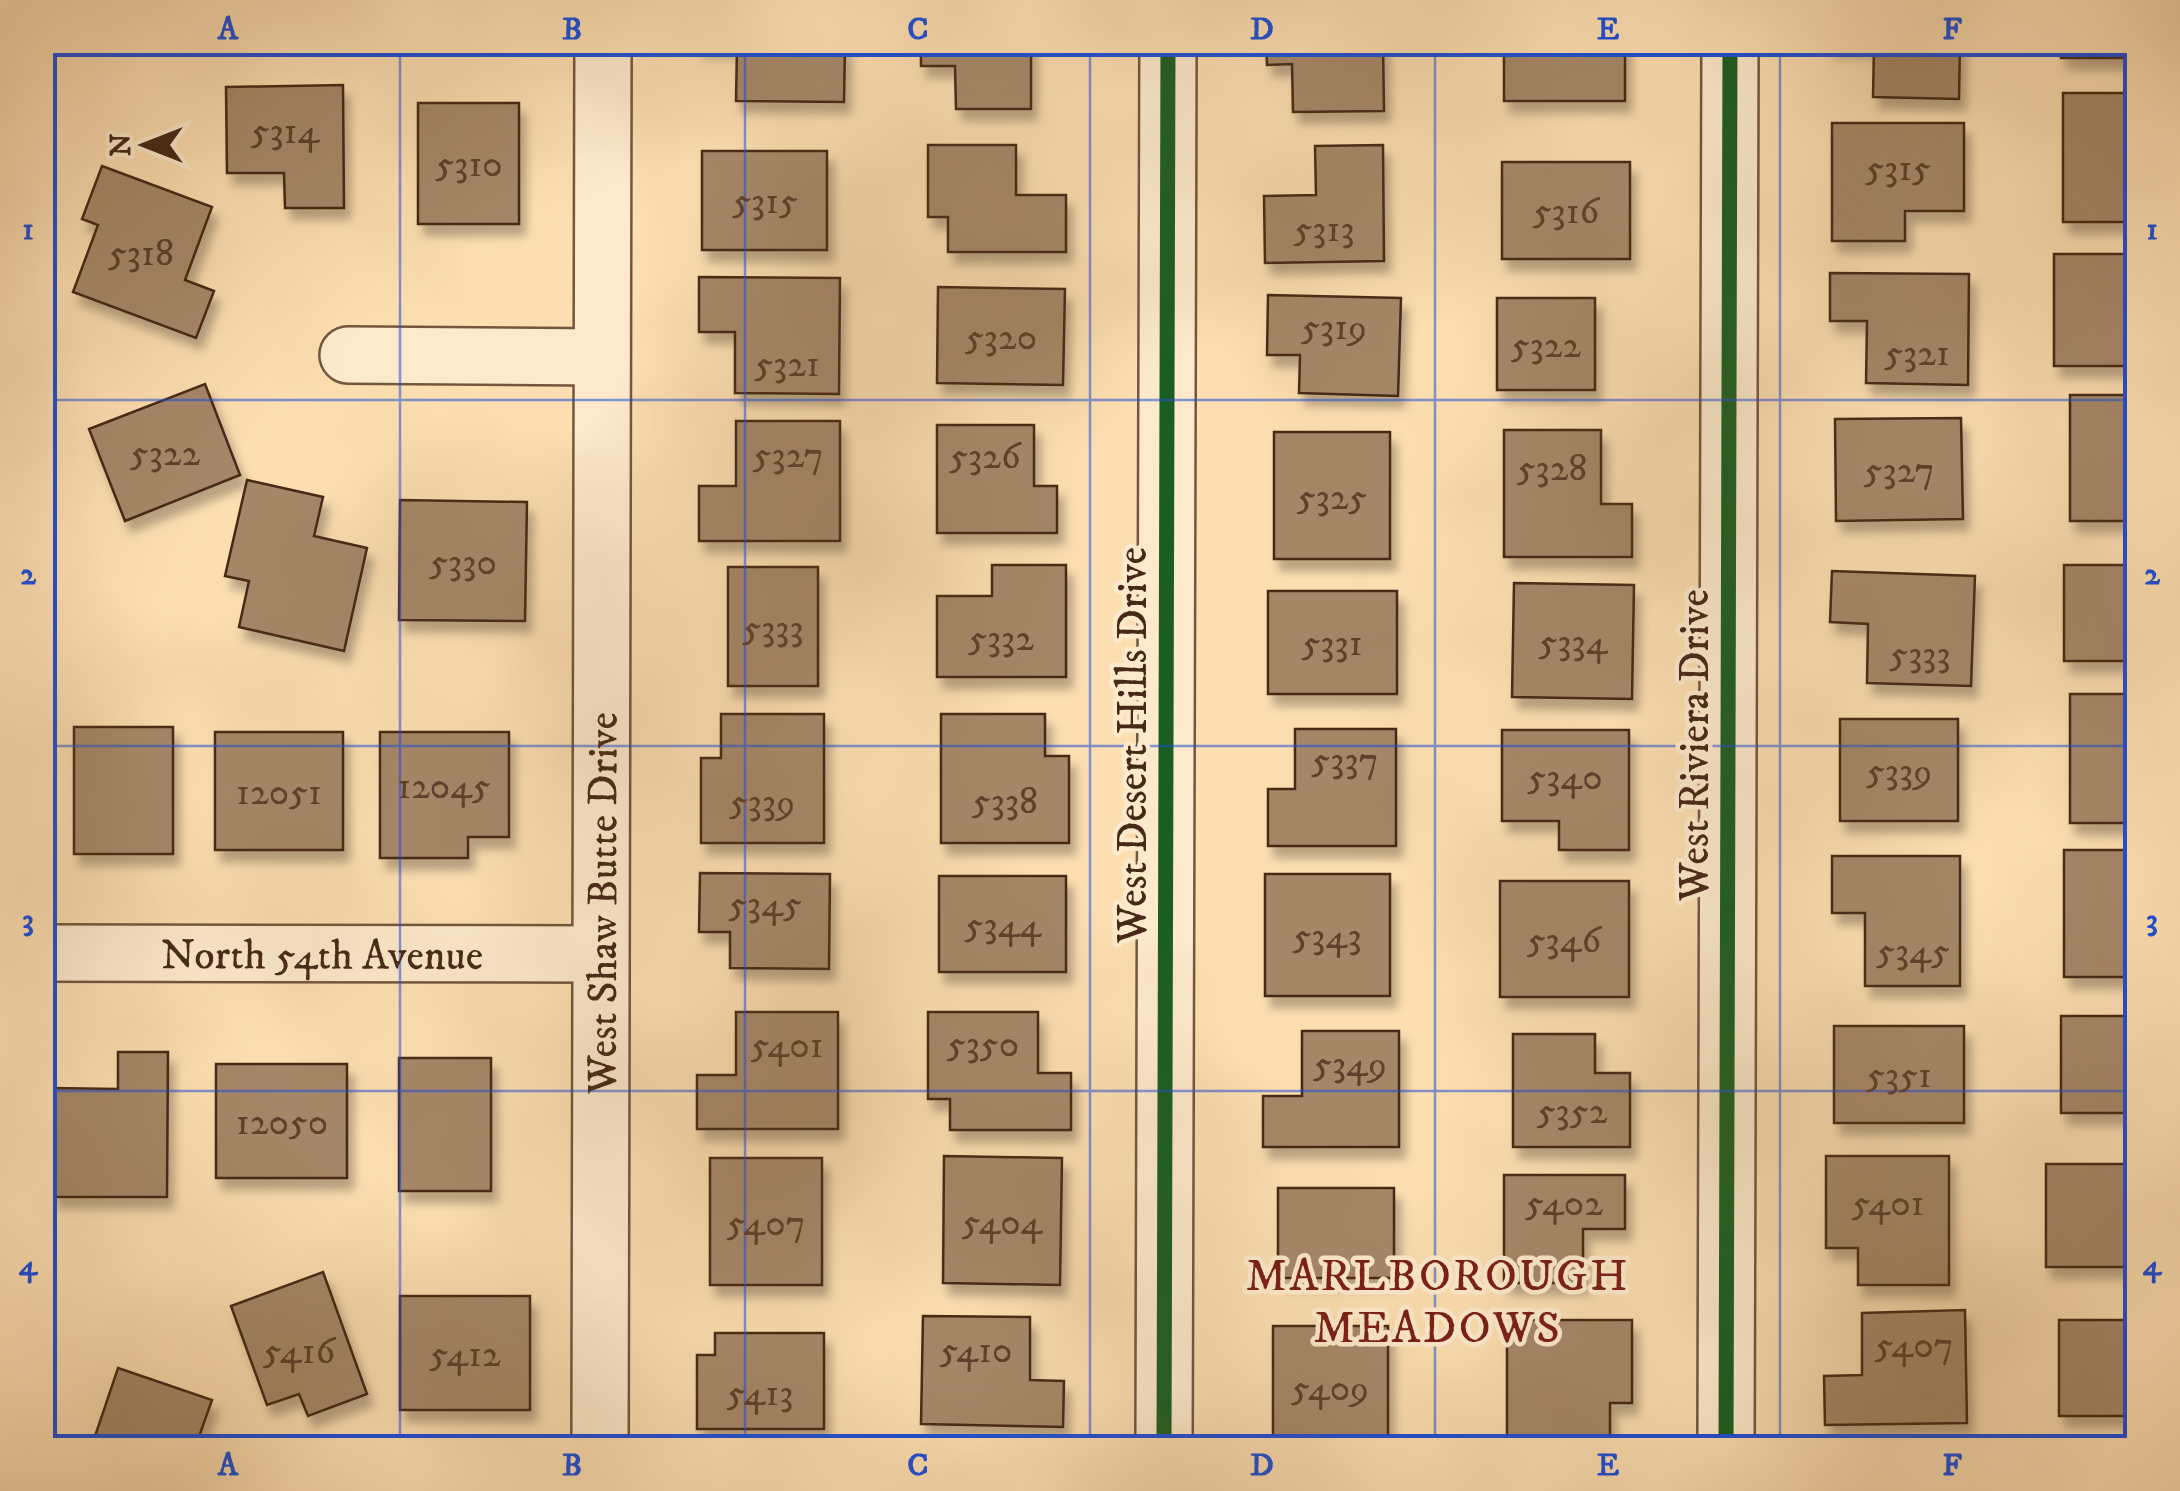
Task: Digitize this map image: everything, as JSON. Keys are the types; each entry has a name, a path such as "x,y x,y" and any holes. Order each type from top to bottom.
{"street":[{"name":"West Shaw Butte Drive","path":"600,1448 603,42"},
{"name":"West Desert Hills Drive","path":"1164,1448 1168,42"},
{"name":"West Riviera Drive","path":"1726,1448 1730,42"},
{"path":"348,355 602,357"},
{"name":"North 54th Avenue","path":"42,953 600,954"}],"building":[{"path":"698,42 845,42 844,102 736,101 737,46 698,46"},
{"path":"921,42 1031,42 1031,109 956,109 955,66 921,66"},
{"path":"1266,42 1383,42 1384,111 1293,112 1292,64 1267,65"},
{"path":"1504,42 1625,42 1625,101 1504,101"},
{"path":"1828,42 1960,42 1959,99 1873,97 1874,46 1828,46"},
{"path":"2061,42 2138,42 2138,58 2061,58"},
{"path":"343,85 344,208 285,208 284,173 227,173 226,87"},
{"path":"2063,93 2138,93 2138,222 2063,222"},
{"path":"418,103 519,103 519,224 418,224"},
{"path":"1832,123 1964,123 1964,211 1905,211 1905,241 1832,241"},
{"path":"928,145 1016,145 1016,195 1066,195 1066,252 948,252 948,217 928,217"},
{"path":"1383,145 1384,261 1265,263 1264,196 1316,195 1315,146"},
{"path":"702,151 827,151 827,250 702,250"},
{"path":"1502,162 1630,162 1630,259 1502,259"},
{"path":"102,166 212,207 185,280 214,291 196,338 73,292 98,225 82,219"},
{"path":"2054,254 2138,254 2138,366 2054,366"},
{"path":"1830,273 1969,274 1968,385 1866,383 1867,321 1830,321"},
{"path":"699,277 840,278 839,394 735,393 735,332 699,332"},
{"path":"938,287 1065,289 1063,385 937,383"},
{"path":"1268,295 1401,298 1398,396 1299,393 1300,355 1267,355"},
{"path":"1497,298 1595,298 1595,390 1497,390"},
{"path":"205,384 240,475 125,521 89,429"},
{"path":"2070,395 2138,395 2138,521 2070,521"},
{"path":"1961,418 1963,519 1836,521 1835,419"},
{"path":"736,421 840,421 840,541 699,541 699,486 736,486"},
{"path":"937,425 1034,425 1034,486 1057,486 1057,533 937,533"},
{"path":"1504,430 1601,430 1601,504 1632,504 1632,557 1504,557"},
{"path":"1274,432 1390,432 1390,559 1274,559"},
{"path":"247,480 323,497 314,536 367,548 344,651 239,627 249,581 225,576"},
{"path":"400,500 527,502 525,621 399,620"},
{"path":"992,565 1066,565 1066,677 937,677 937,596 992,596"},
{"path":"2064,565 2138,565 2138,661 2064,661"},
{"path":"728,567 818,567 818,686 728,686"},
{"path":"1832,571 1975,576 1971,686 1867,683 1868,624 1830,622"},
{"path":"1514,583 1634,585 1632,699 1512,697"},
{"path":"1268,591 1397,591 1397,694 1268,694"},
{"path":"2070,694 2138,694 2138,823 2070,823"},
{"path":"721,714 824,714 824,843 701,843 701,758 721,758"},
{"path":"941,714 1045,714 1045,756 1069,756 1069,843 941,843"},
{"path":"1840,719 1958,719 1958,821 1840,821"},
{"path":"74,727 173,727 173,854 74,854"},
{"path":"1295,729 1396,729 1396,846 1268,846 1268,789 1295,789"},
{"path":"1502,730 1629,730 1629,850 1559,850 1559,821 1502,821"},
{"path":"215,732 343,732 343,850 215,850"},
{"path":"380,732 509,732 509,837 468,837 468,858 380,858"},
{"path":"2064,850 2138,850 2138,977 2064,977"},
{"path":"1832,856 1960,856 1960,986 1865,986 1865,913 1832,913"},
{"path":"700,873 830,874 829,969 730,968 730,932 699,932"},
{"path":"1265,874 1390,874 1390,996 1265,996"},
{"path":"939,876 1066,876 1066,972 939,972"},
{"path":"1500,881 1629,881 1629,997 1500,997"},
{"path":"736,1012 838,1012 838,1129 697,1129 697,1075 736,1075"},
{"path":"928,1012 1038,1012 1038,1073 1071,1073 1071,1130 950,1130 950,1099 928,1099"},
{"path":"2061,1016 2138,1016 2138,1113 2061,1113"},
{"path":"1834,1026 1964,1026 1964,1123 1834,1123"},
{"path":"1302,1031 1399,1031 1399,1147 1263,1147 1263,1096 1302,1096"},
{"path":"1513,1034 1595,1034 1595,1073 1630,1073 1630,1147 1513,1147"},
{"path":"118,1052 168,1052 167,1197 52,1197 52,1088 118,1089"},
{"path":"399,1058 491,1058 491,1191 399,1191"},
{"path":"216,1064 347,1064 347,1178 216,1178"},
{"path":"944,1156 1062,1158 1060,1285 943,1283"},
{"path":"1826,1156 1949,1156 1949,1285 1858,1285 1858,1248 1826,1248"},
{"path":"710,1158 822,1158 822,1285 710,1285"},
{"path":"2046,1164 2138,1164 2138,1267 2046,1267"},
{"path":"1504,1175 1625,1175 1625,1229 1583,1229 1583,1283 1504,1283"},
{"path":"1278,1188 1394,1188 1394,1278 1278,1278"},
{"path":"323,1272 367,1394 308,1416 299,1394 267,1405 231,1306"},
{"path":"400,1296 530,1296 530,1410 400,1410"},
{"path":"1965,1310 1967,1423 1825,1425 1824,1376 1862,1375 1862,1313"},
{"path":"923,1316 1030,1317 1030,1380 1064,1381 1063,1427 921,1424"},
{"path":"1507,1320 1632,1320 1632,1403 1610,1403 1610,1447 1507,1447"},
{"path":"2059,1320 2138,1320 2138,1416 2059,1416"},
{"path":"1273,1326 1388,1326 1388,1448 1273,1448"},
{"path":"715,1333 824,1333 824,1429 697,1429 697,1355 715,1355"},
{"path":"118,1368 212,1400 195,1448 91,1448"}],"cycle path":[{"path":"1164,1448 1168,42"},
{"path":"1726,1448 1730,42"}],"district":[{"name":"MARLBOROUGH MEADOWS","path":"1438,1300"}]}
